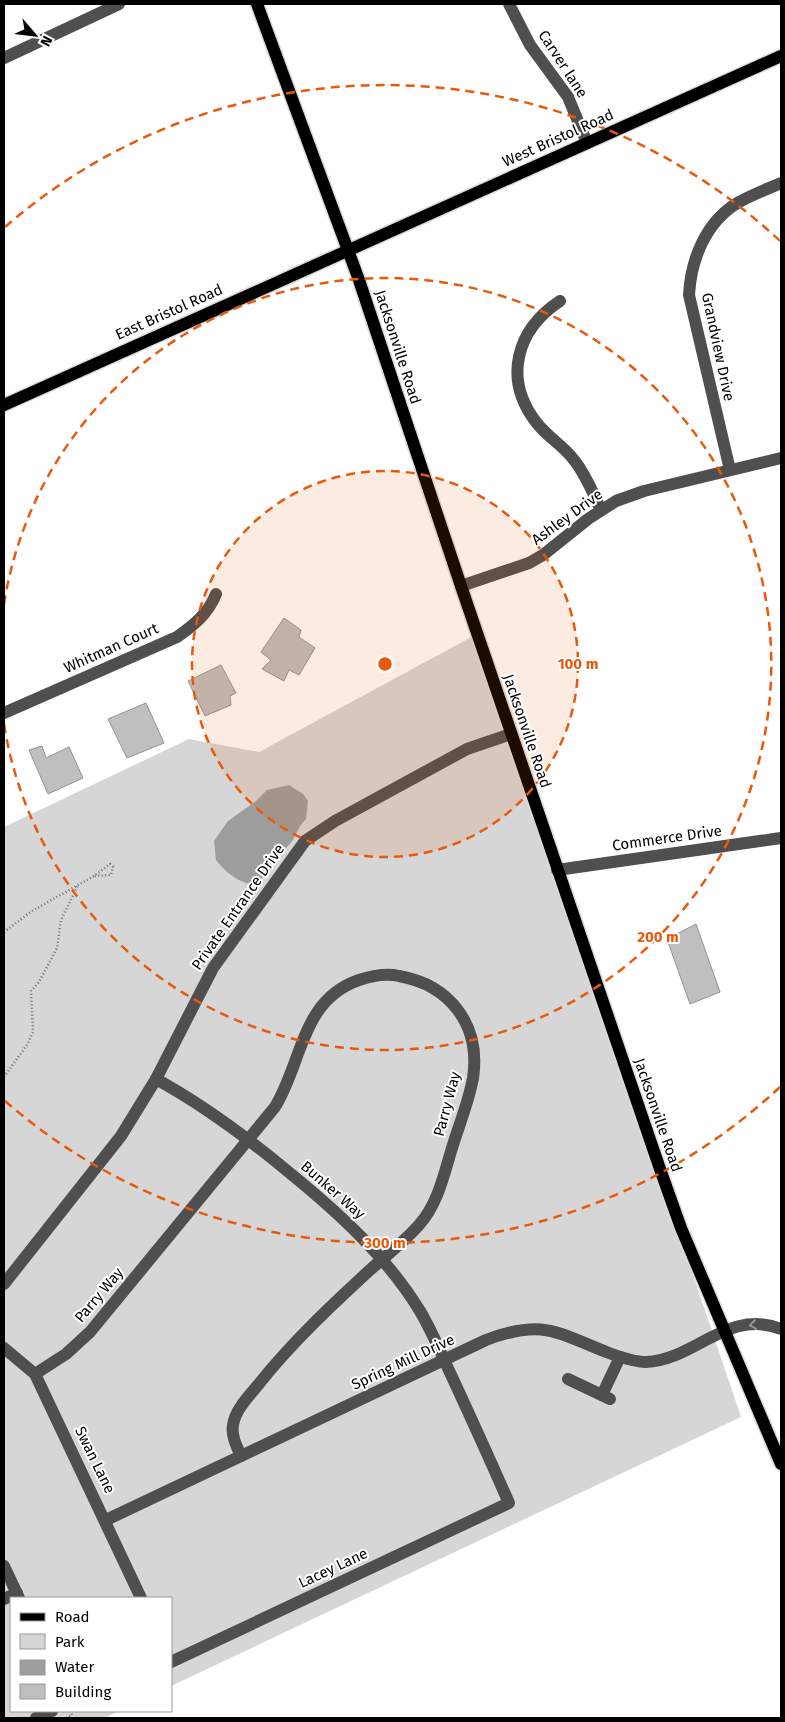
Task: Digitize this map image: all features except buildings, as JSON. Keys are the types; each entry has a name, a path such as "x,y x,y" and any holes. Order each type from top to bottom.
{"main road":[{"name":"Jacksonville Road","path":"257,4 348,250 660,1170 681,1228 781,1464"},
{"name":"West Bristol Road","path":"348,250 781,56"},
{"name":"East Bristol Road","path":"4,405 348,250"}],"street":[{"path":"4,58 120,4"},
{"name":"Carver lane","path":"510,4 530,45 568,98 586,143"},
{"name":"Grandview Drive","path":"730,470 689,295 691,274 696,256 707,234 721,216 739,202 781,183"},
{"path":"560,301 539,318 523,340 517,373 519,386 534,420 574,460 582,471 601,510"},
{"name":"Ashley Drive","path":"461,586 529,563 616,501 644,491 781,458"},
{"name":"Whitman Court","path":"4,713 177,637 202,618 212,605 216,594"},
{"name":"Private Entrance Drive","path":"4,1284 121,1136 156,1079 208,975 305,842 335,821 467,749 511,734"},
{"name":"Commerce Drive","path":"557,870 781,838"},
{"name":"Parry Way","path":"35,1374 66,1354 90,1332 276,1107 286,1088 306,1029 316,1011 330,995 350,983 382,975 397,975 414,980 444,994 455,1006 471,1037 475,1053 473,1078 433,1206 419,1226 305,1330 247,1399 236,1415 232,1426 240,1456"},
{"name":"Bunker Way","path":"156,1079 203,1106 248,1139 330,1206 355,1229 381,1260 410,1295 421,1313 510,1503"},
{"name":"Spring Mill Drive","path":"106,1520 508,1331 552,1330 620,1357 645,1362 672,1358 724,1330 766,1323 781,1329"},
{"name":"Swan Lane","path":"4,1348 35,1374 106,1520 141,1597"},
{"path":"568,1379 606,1397 620,1357"},
{"name":"Lacey Lane","path":"172,1662 510,1503"},
{"path":"4,1566 18,1596"},
{"path":"36,1718 50,1712"}],"path":[{"path":"4,932 32,911 94,876 105,866 110,864 113,867 111,874 94,876"},
{"path":"4,1077 28,1045 33,1032 31,991 39,982 57,948 61,920 78,885"}],"green space":[{"path":"477,634 741,1417 172,1686 172,1597 10,1597 10,1712 118,1712 104,1718 4,1718 4,827 189,739 259,752"}],"water":[{"path":"289,785 303,794 308,801 306,819 293,840 264,874 259,884 247,883 235,878 216,860 214,841 228,821 256,801 267,790"}]}
